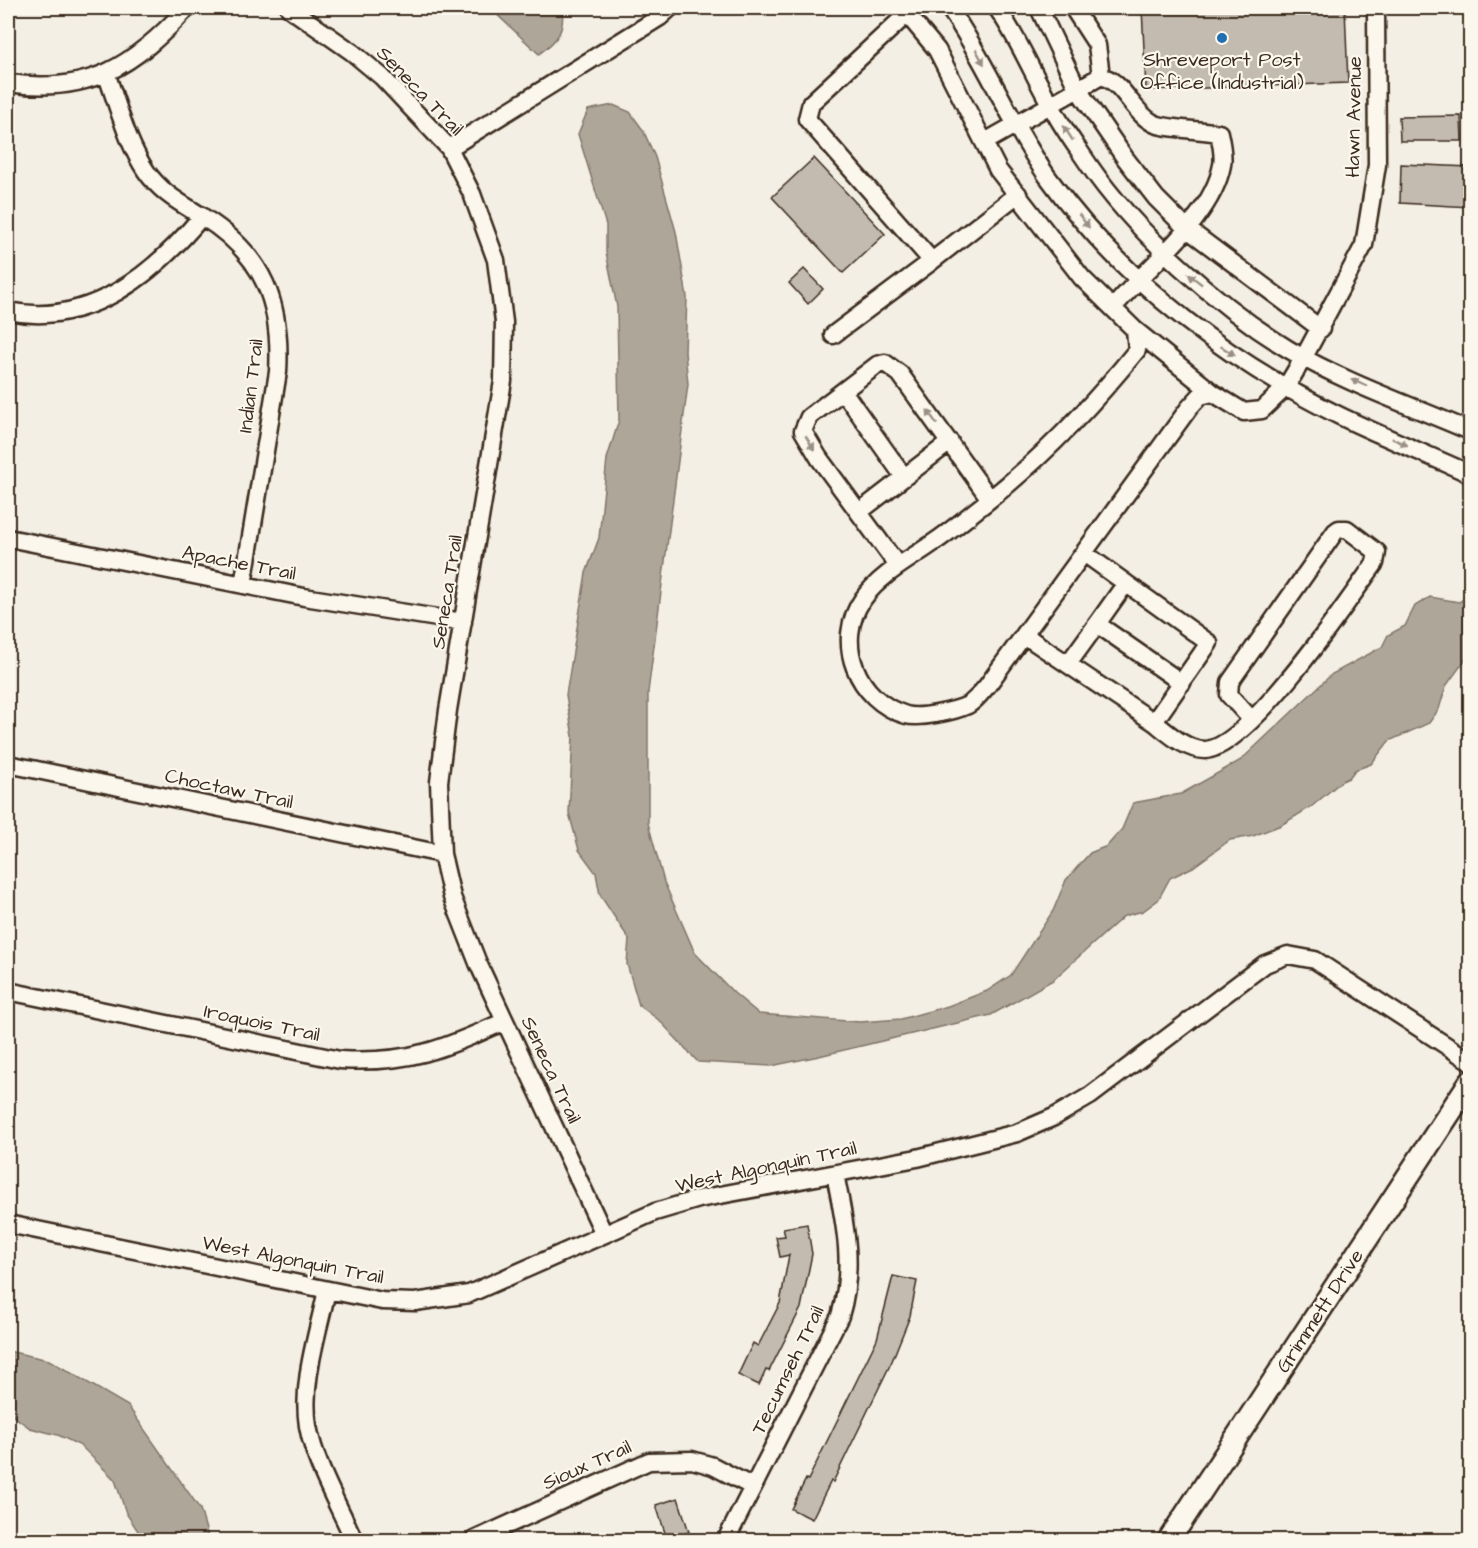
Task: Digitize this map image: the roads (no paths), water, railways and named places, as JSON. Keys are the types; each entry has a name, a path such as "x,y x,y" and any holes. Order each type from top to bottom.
{"main road":[{"name":"Grimmett Drive","path":"1169,1540 1470,1082"}],"street":[{"path":"8,84 37,88 72,83 106,74 142,53 187,8"},
{"name":"Seneca Trail","path":"289,8 352,52 382,77 449,148 472,194 496,260 504,322 503,381 439,782 442,854 456,908 505,1022 604,1234"},
{"path":"449,148 573,72 649,14 670,8"},
{"path":"949,8 967,33 1046,174 1090,230 1137,279 1196,330 1286,387 1338,415 1470,474"},
{"path":"998,8 1013,31 1050,104 1090,167 1128,214 1185,271 1236,311 1304,357 1470,431"},
{"path":"1039,8 1077,88 1125,158 1156,198 1186,228 1321,329"},
{"path":"1073,8 1097,45 1101,76"},
{"name":"Hawn Avenue","path":"904,11 937,50 999,170 1082,278 1135,330 1213,393 1244,412 1262,410 1286,387 1321,329 1364,245 1377,165 1376,8"},
{"path":"904,11 811,103 807,119 932,261"},
{"name":"Indian Trail","path":"106,74 134,148 146,171 164,192 202,216 234,242 263,276 276,309 279,326 278,372 243,585"},
{"path":"985,142 1101,76 1113,79 1133,106 1154,123 1219,133 1223,163 1212,195 1186,228 1137,279 1113,308"},
{"path":"833,335 1018,194"},
{"path":"8,311 48,314 79,309 108,299 164,259 202,216"},
{"path":"1135,330 1137,350 1114,379 1015,479 882,577 862,600 851,622 848,648 858,677 877,700 907,716 946,712 970,704 1024,635 1189,408 1200,396 1213,393"},
{"path":"898,566 803,431 808,417 877,365 885,363 900,374 990,499"},
{"path":"843,391 904,477"},
{"path":"859,512 950,442"},
{"path":"1024,635 1187,746 1204,750 1228,742 1251,719 1295,674 1375,563 1377,552 1347,530 1339,529 1335,532 1230,682 1229,695 1251,719"},
{"name":"Apache Trail","path":"8,538 243,585 463,622"},
{"path":"1084,553 1209,643 1154,722"},
{"path":"1068,664 1126,583"},
{"path":"1097,624 1182,683"},
{"name":"Choctaw Trail","path":"8,764 442,854"},
{"name":"West Algonquin Trail","path":"8,1224 382,1300 415,1302 458,1296 490,1287 656,1212 699,1199 835,1174 978,1144 1017,1133 1054,1117 1090,1096 1265,964 1288,955 1315,960 1470,1061"},
{"name":"Iroquois Trail","path":"8,991 340,1060 374,1062 425,1054 505,1022"},
{"name":"Tecumseh Trail","path":"726,1540 840,1316 845,1299 849,1246 835,1174"},
{"path":"327,1290 307,1389 308,1426 315,1452 354,1540"},
{"name":"Sioux Trail","path":"474,1540 649,1461 692,1460 713,1466 753,1486"}],"place":[{"name":"Shreveport Post Office (Industrial)","path":"1222,38"}]}
